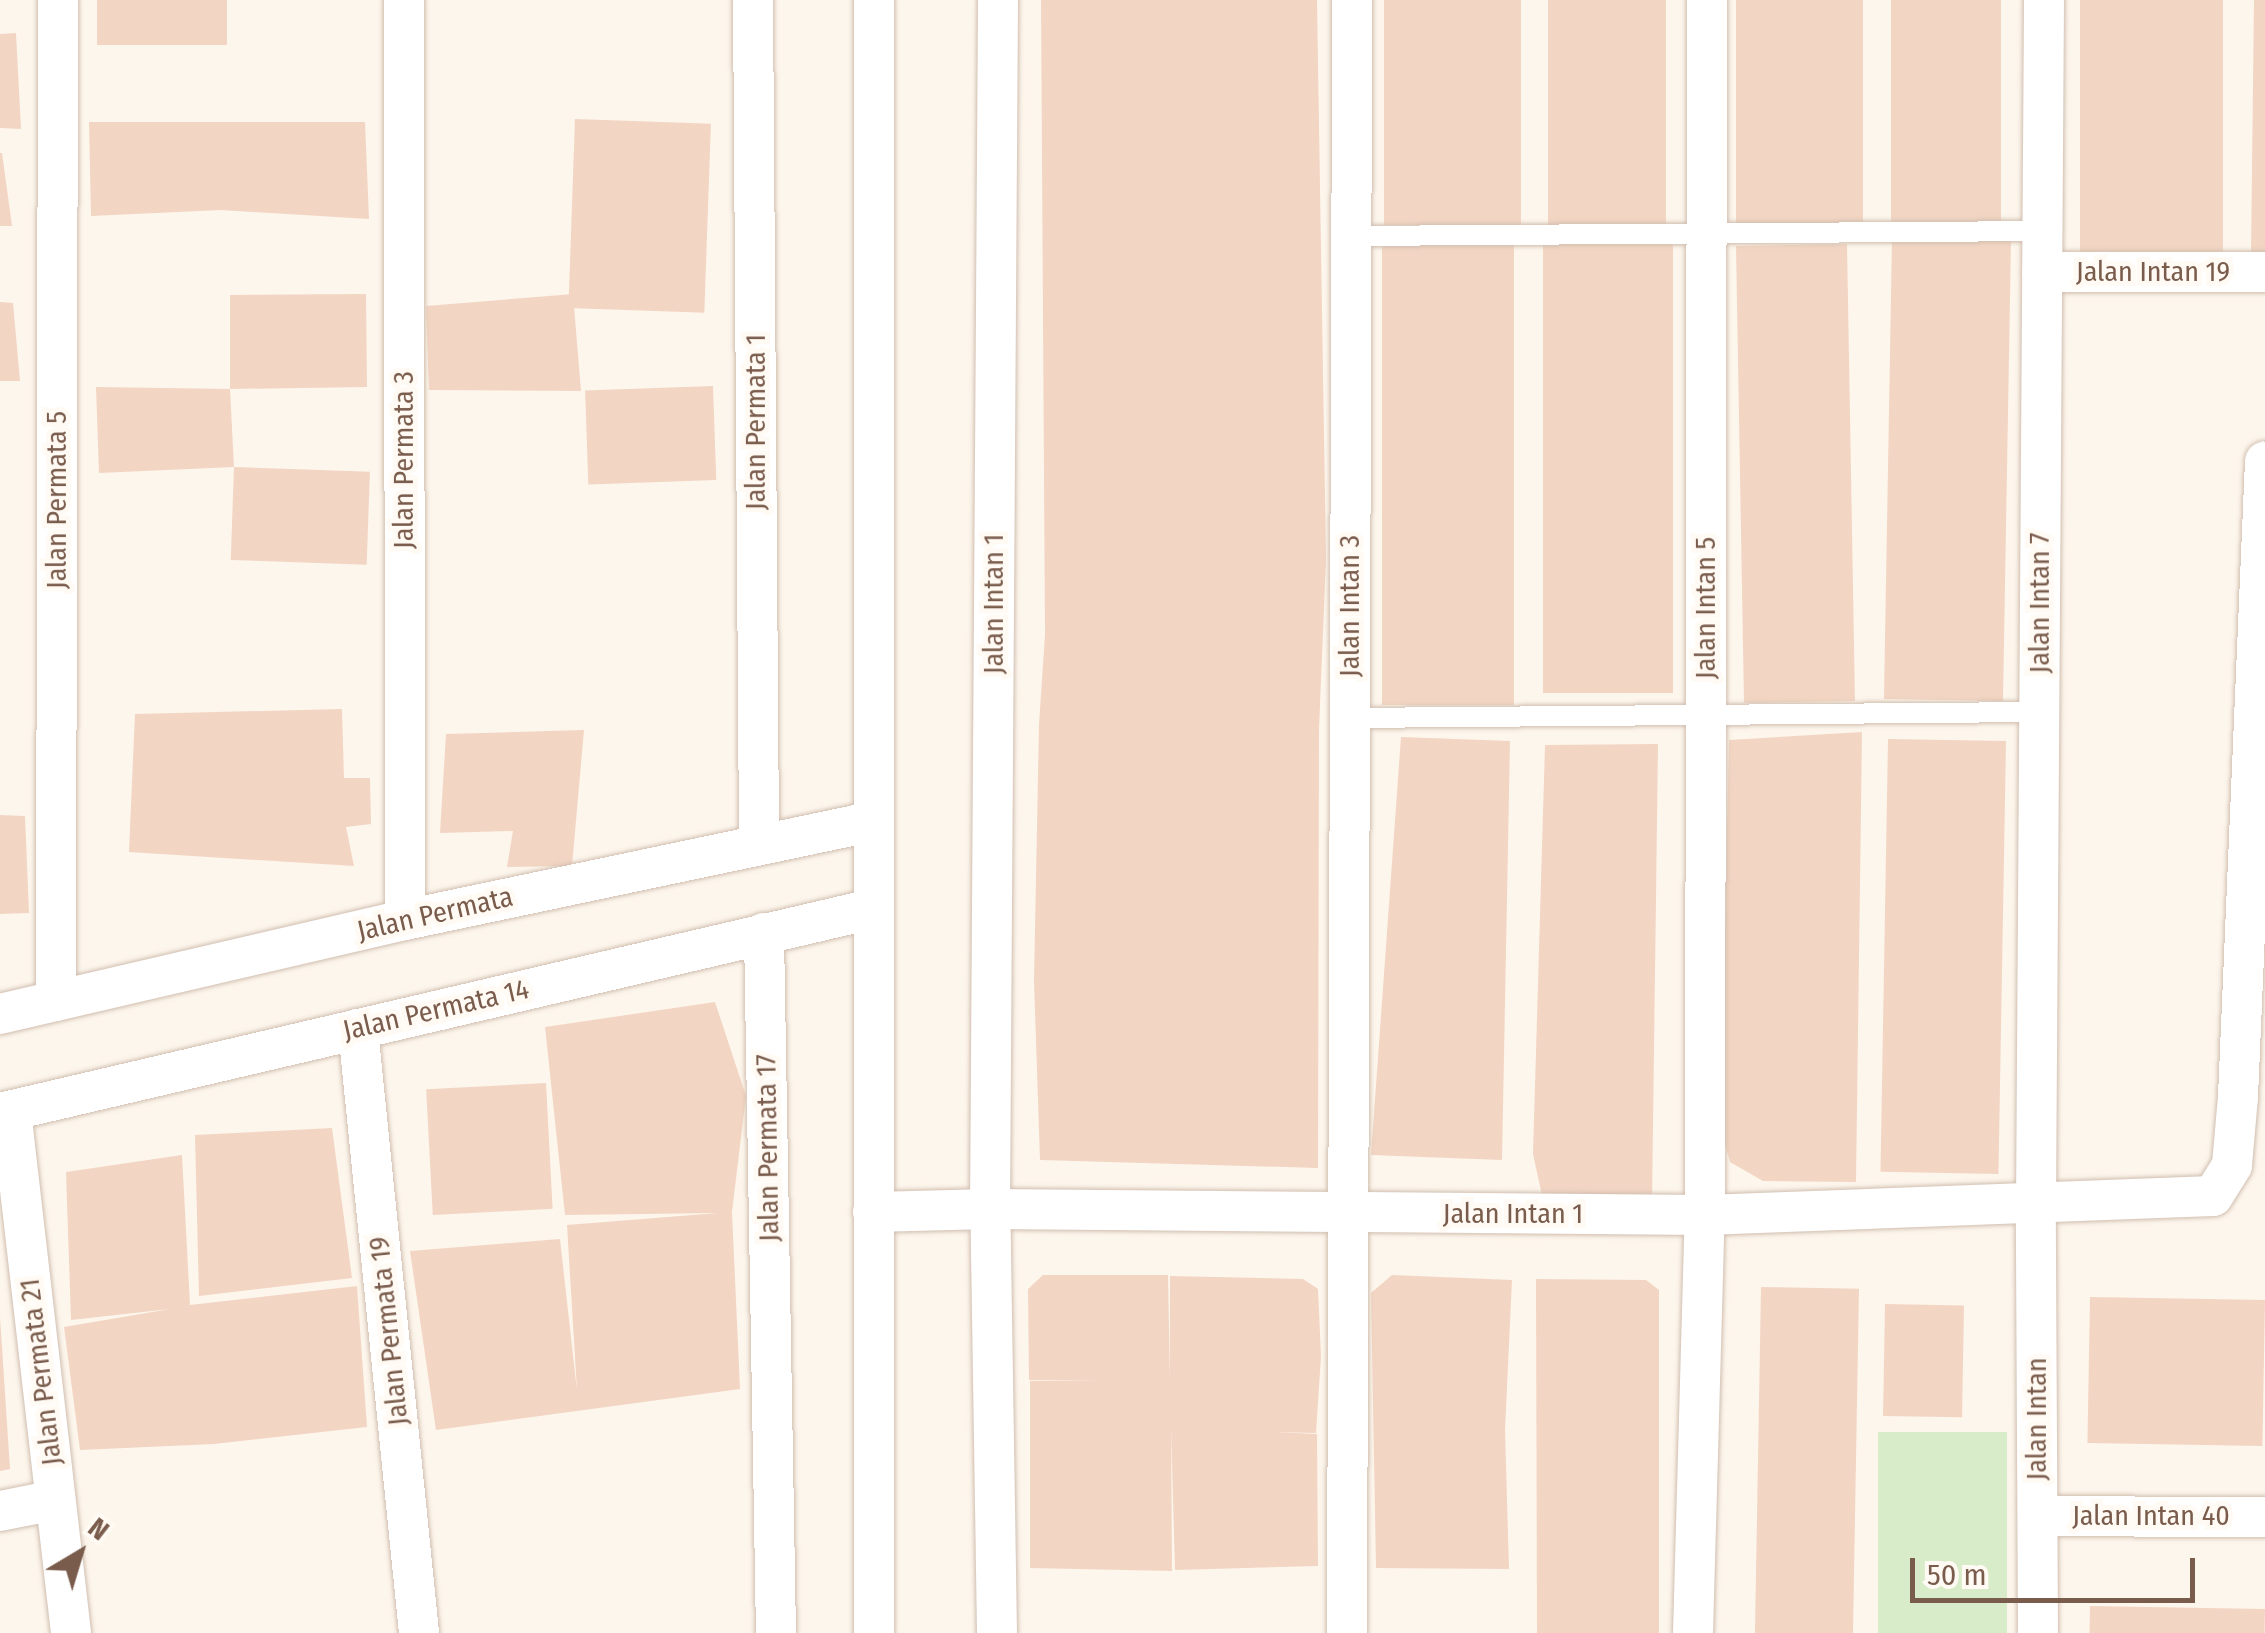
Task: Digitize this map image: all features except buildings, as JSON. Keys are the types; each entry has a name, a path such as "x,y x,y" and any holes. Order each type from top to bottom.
{"street":[{"name":"Jalan Permata 5","path":"56,1001 58,0"},
{"name":"Jalan Permata 3","path":"404,0 406,920"},
{"name":"Jalan Permata 1","path":"754,0 759,844"},
{"path":"874,0 874,1633"},
{"name":"Jalan Intan 1","path":"997,1633 990,1208 998,0"},
{"name":"Jalan Intan 3","path":"1346,1633 1352,0"},
{"name":"Jalan Intan 5","path":"1693,1633 1705,1216 1707,0"},
{"name":"Jalan Intan 7","path":"2036,1206 2044,0"},
{"name":"Jalan Intan 19","path":"2042,272 2265,272"},
{"path":"2252,1097 2265,462"},
{"name":"Jalan Permata","path":"0,1014 406,920 872,822"},
{"name":"Jalan Permata 14","path":"5,1112 872,910"},
{"name":"Jalan Permata 17","path":"764,933 776,1633"},
{"name":"Jalan Permata 19","path":"358,1029 419,1633"},
{"name":"Jalan Intan 1","path":"873,1212 990,1208 1705,1216 2036,1206 2213,1196 2232,1165 2252,1097"},
{"name":"Jalan Permata 21","path":"5,1112 70,1633"},
{"name":"Jalan Intan","path":"2036,1206 2038,1633"},
{"path":"0,1511 56,1500"},
{"name":"Jalan Intan 40","path":"2038,1516 2265,1516"}],"lane":[{"path":"1351,236 2042,231"},
{"path":"1349,718 2039,712"}],"green space":[{"path":"1878,1432 2007,1432 2007,1633 1878,1633"}]}
